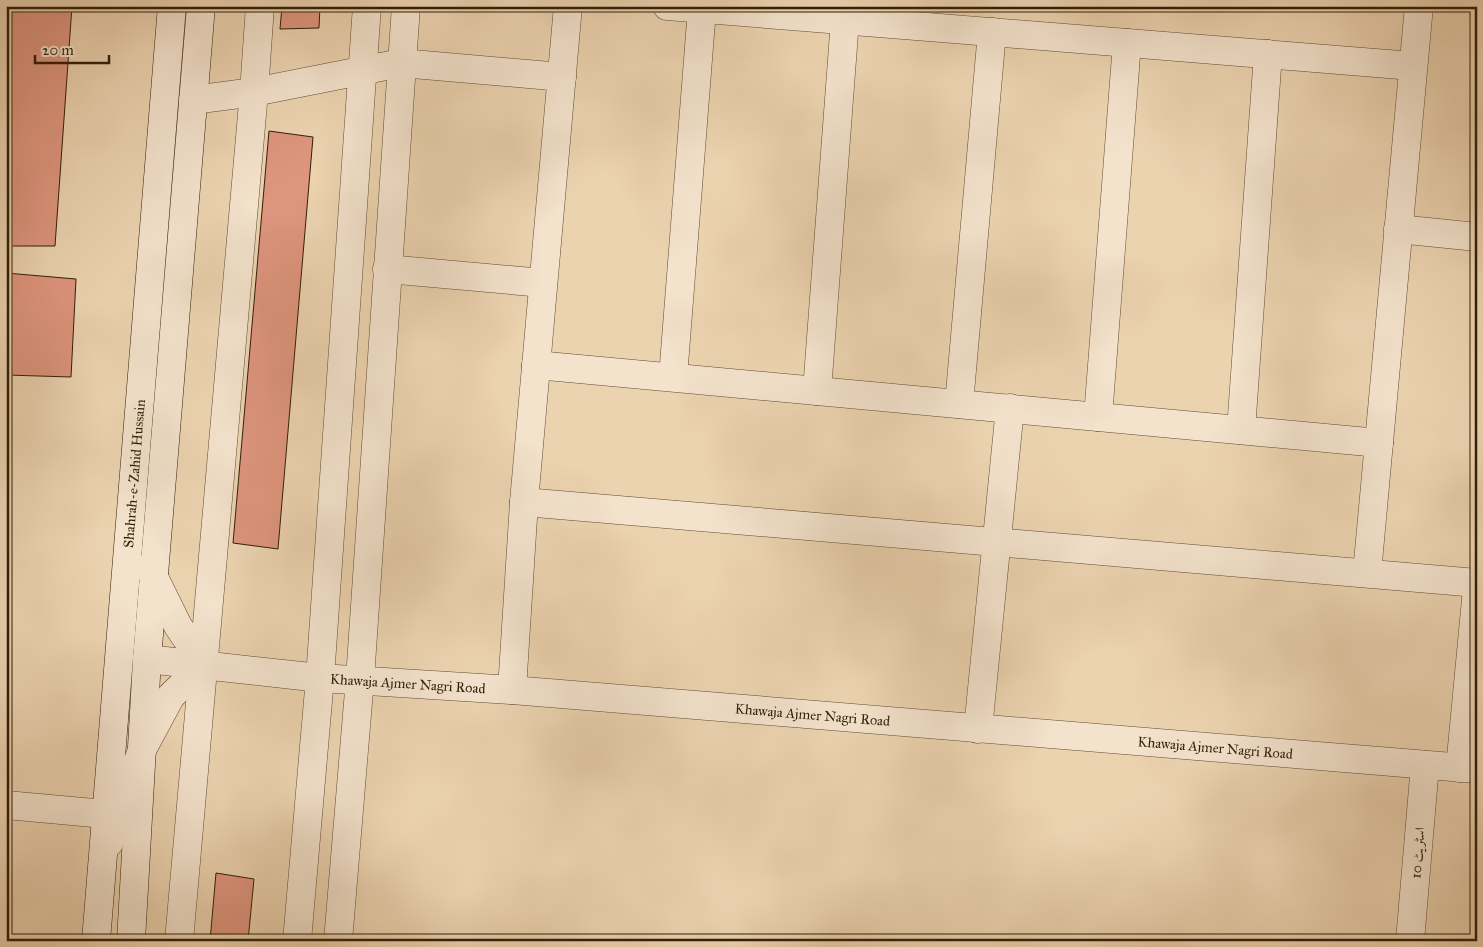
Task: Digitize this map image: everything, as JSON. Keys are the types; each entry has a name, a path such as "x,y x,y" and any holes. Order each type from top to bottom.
{"street":[{"name":"Shahrah-e-Zahid Hussain","path":"96,941 172,6"},
{"name":"Shahrah-e-Zahid Hussain","path":"131,941 147,659 200,6"},
{"path":"179,941 260,6"},
{"path":"297,941 320,678 367,6"},
{"path":"338,941 360,679 406,6"},
{"path":"512,690 524,502 568,6"},
{"path":"667,6 845,20 932,17 992,32 1413,66"},
{"path":"1367,573 1419,6"},
{"path":"674,377 702,9"},
{"path":"817,391 845,20"},
{"path":"959,404 992,32"},
{"path":"1098,417 1127,43"},
{"path":"1241,430 1268,54"},
{"path":"193,100 254,92 401,63 562,77"},
{"path":"1398,229 1477,237"},
{"path":"387,269 544,283"},
{"path":"536,365 1378,443"},
{"path":"978,729 1010,408"},
{"path":"524,502 1477,583"},
{"path":"130,524 178,626 204,664"},
{"path":"1468,768 1477,589"},
{"name":"Khawaja Ajmer Nagri Road","path":"147,659 320,678 512,690 1425,766 1468,768"},
{"path":"103,861 129,782 142,750 171,696 204,664"},
{"name":"اسٹریٹ 10","path":"1410,941 1425,766"},
{"path":"6,805 105,814"}],"building":[{"path":"6,6 72,6 55,246 6,246"},
{"path":"282,6 320,6 319,28 280,29"},
{"path":"269,131 313,137 278,549 233,543"},
{"path":"6,273 76,279 71,377 6,375"},
{"path":"216,873 254,879 248,941 210,941"}]}
